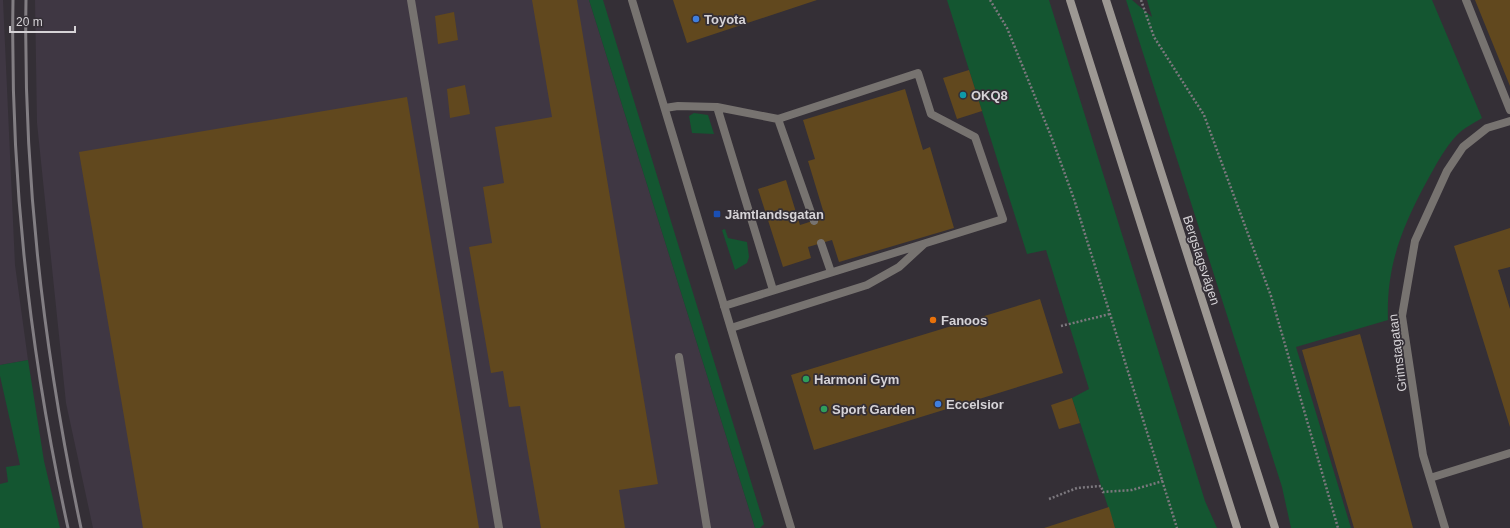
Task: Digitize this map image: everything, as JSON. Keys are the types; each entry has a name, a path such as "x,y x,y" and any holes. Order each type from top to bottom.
{"main road":[{"path":"1070,0 1237,528"},
{"name":"Bergslagsvägen","path":"1106,0 1275,528"}],"street":[{"path":"411,0 499,528"},
{"path":"632,0 791,528"},
{"path":"1466,0 1510,110"},
{"path":"665,108 678,106 717,107 778,119 918,73 931,114 975,137 1003,219 724,306"},
{"path":"717,107 773,290"},
{"path":"778,119 814,221"},
{"name":"Grimstagatan","path":"1445,528 1424,455 1402,316 1415,241 1447,171 1463,147 1487,128 1510,121"},
{"path":"822,243 831,272"},
{"path":"731,328 867,285 900,267 926,243"},
{"path":"679,356 707,528"},
{"path":"1430,478 1510,453"}],"path":[{"path":"990,0 1007,28 1052,136 1074,199 1177,528"},
{"path":"1141,0 1154,37 1204,115 1271,296 1338,528"},
{"path":"1061,326 1110,314"},
{"path":"1049,499 1077,488 1101,486 1103,492 1132,490 1163,481"}],"shaded area":[{"path":"0,0 3,0 15,265 28,360 0,365"},
{"path":"35,0 589,0 755,528 93,528 66,403 37,123"}],"green space":[{"path":"589,0 603,0 764,524 760,528 755,528"},
{"path":"947,0 1049,0 1205,501 1217,528 1115,528 1072,398 1089,389 1046,250 1027,254"},
{"path":"1126,0 1132,0 1152,17 1147,0 1432,0 1482,118 1460,132 1448,146 1440,157 1410,215 1397,248 1393,264 1388,300 1388,320 1296,347 1351,528 1291,528 1282,487"},
{"path":"694,113 708,115 714,134 692,133 689,116"},
{"path":"725,229 728,238 747,242 749,257 747,263 735,270 722,230"},
{"path":"28,360 44,461 60,528 0,528 0,484 8,482 6,467 20,465 0,376 0,365"}],"building":[{"path":"532,0 577,0 658,484 619,490 625,528 541,528 520,406 509,407 503,371 491,373 469,247 492,243 483,187 504,183 495,127 552,117"},
{"path":"673,0 817,0 687,43"},
{"path":"1475,0 1510,0 1510,86"},
{"path":"454,12 458,40 438,44 435,16"},
{"name":"OKQ8","path":"969,70 982,111 957,119 943,78"},
{"path":"465,85 470,114 450,118 447,89"},
{"path":"905,89 923,150 930,147 954,228 839,262 832,240 808,247 811,258 783,267 758,189 786,180 800,225 825,217 808,161 815,159 803,120"},
{"path":"407,97 479,528 143,528 79,152"},
{"path":"1510,228 1510,267 1498,270 1510,309 1510,427 1454,246"},
{"path":"1040,299 1063,373 814,450 791,375"},
{"path":"1360,334 1413,528 1354,528 1302,350"},
{"path":"1072,398 1080,423 1059,429 1051,405"},
{"path":"1109,507 1115,528 1044,528"}],"railway":[{"path":"13,0 15,133 25,266 43,397 68,528"},
{"path":"26,0 28,133 38,266 56,397 81,528"}],"place":[{"name":"Toyota","path":"696,19"},
{"name":"OKQ8","path":"963,95"},
{"name":"Jämtlandsgatan","path":"717,214"},
{"name":"Fanoos","path":"933,320"},
{"name":"Harmoni Gym","path":"806,379"},
{"name":"Eccelsior","path":"938,404"},
{"name":"Sport Garden","path":"824,409"}]}
